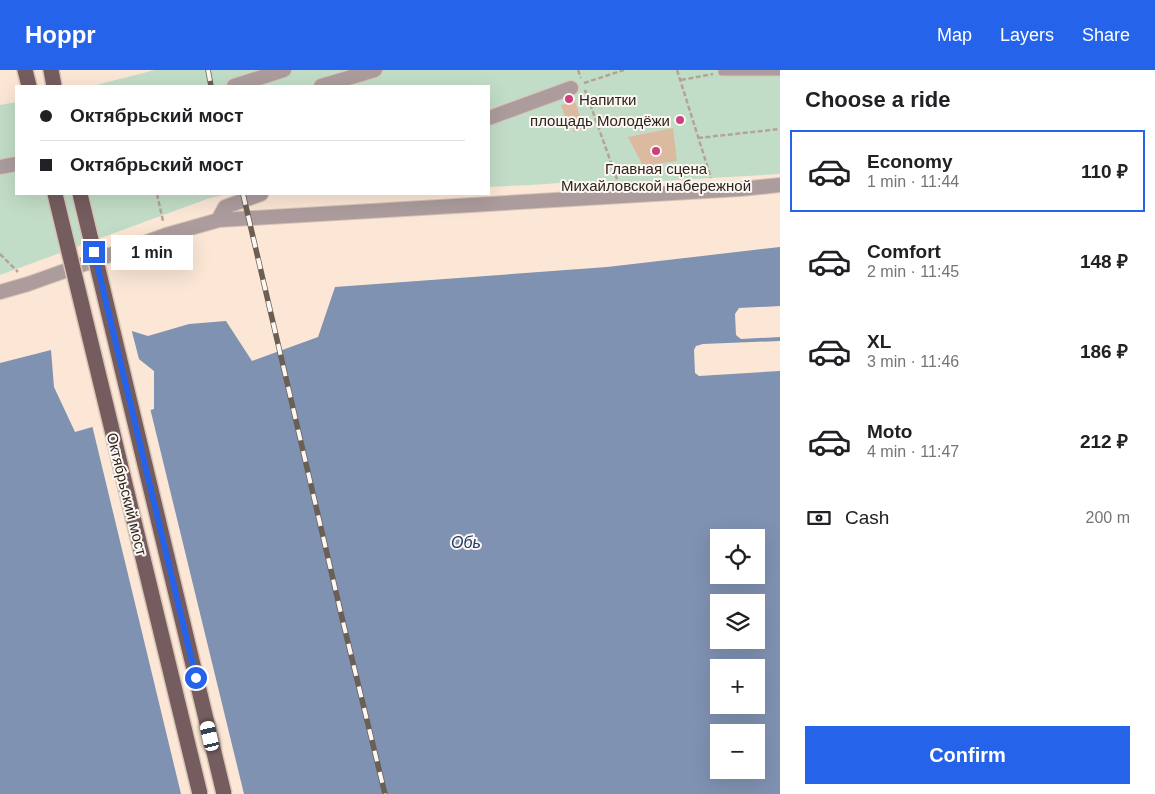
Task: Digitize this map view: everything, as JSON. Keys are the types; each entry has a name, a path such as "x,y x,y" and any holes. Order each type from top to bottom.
{"main road":[{"path":"25,70 29,85"},
{"path":"50,70 54,85"},
{"name":"Октябрьский мост","path":"55,195 200,794"},
{"name":"Октябрьский мост","path":"80,195 224,794"}],"street":[{"path":"237,85 284,70"},
{"path":"324,85 375,70"},
{"path":"490,118 577,86"},
{"path":"0,167 15,164"},
{"path":"0,292 28,284 166,235 219,220 780,185"},
{"path":"219,218 225,207 258,195"}],"lane":[{"path":"722,72 780,72"}],"path":[{"path":"578,70 577,86 622,196"},
{"path":"577,86 624,70"},
{"path":"677,70 714,190"},
{"path":"681,80 722,72"},
{"path":"698,138 780,128"},
{"path":"157,195 166,235"},
{"path":"0,254 19,273"}],"green space":[{"path":"155,70 780,70 780,174 590,185 589,181 490,187 490,85 96,85"},
{"path":"15,102 15,195 222,195 0,275 0,105"}],"water":[{"name":"Обь","path":"780,247 780,794 0,794 0,363 51,350 54,387 75,432 154,409 154,371 130,352 119,327 148,336 189,324 226,321 252,361 318,337 335,287 607,267"}],"pier":[{"path":"780,306 780,337 741,339 736,335 735,314 739,308"},
{"path":"119,324 131,328 140,363 128,353 116,328"},
{"path":"780,341 780,371 699,376 695,373 694,350 696,346 703,344"},
{"path":"150,408 244,794 181,794 92,425"}],"building":[{"path":"573,95 584,129 574,132 572,126 569,127 561,105 565,104 563,98"},
{"name":"Главная сцена Михайловской набережной","path":"673,128 677,161 643,166 628,137"}],"railway":[{"path":"208,70 211,85"},
{"path":"243,195 385,794"}],"place":[{"name":"Напитки","path":"569,99"},
{"name":"площадь Молодёжи","path":"680,120"},
{"name":"Главная сцена Михайловской набережной","path":"656,151"}],"route":[{"path":"94,252 196,678"}]}
